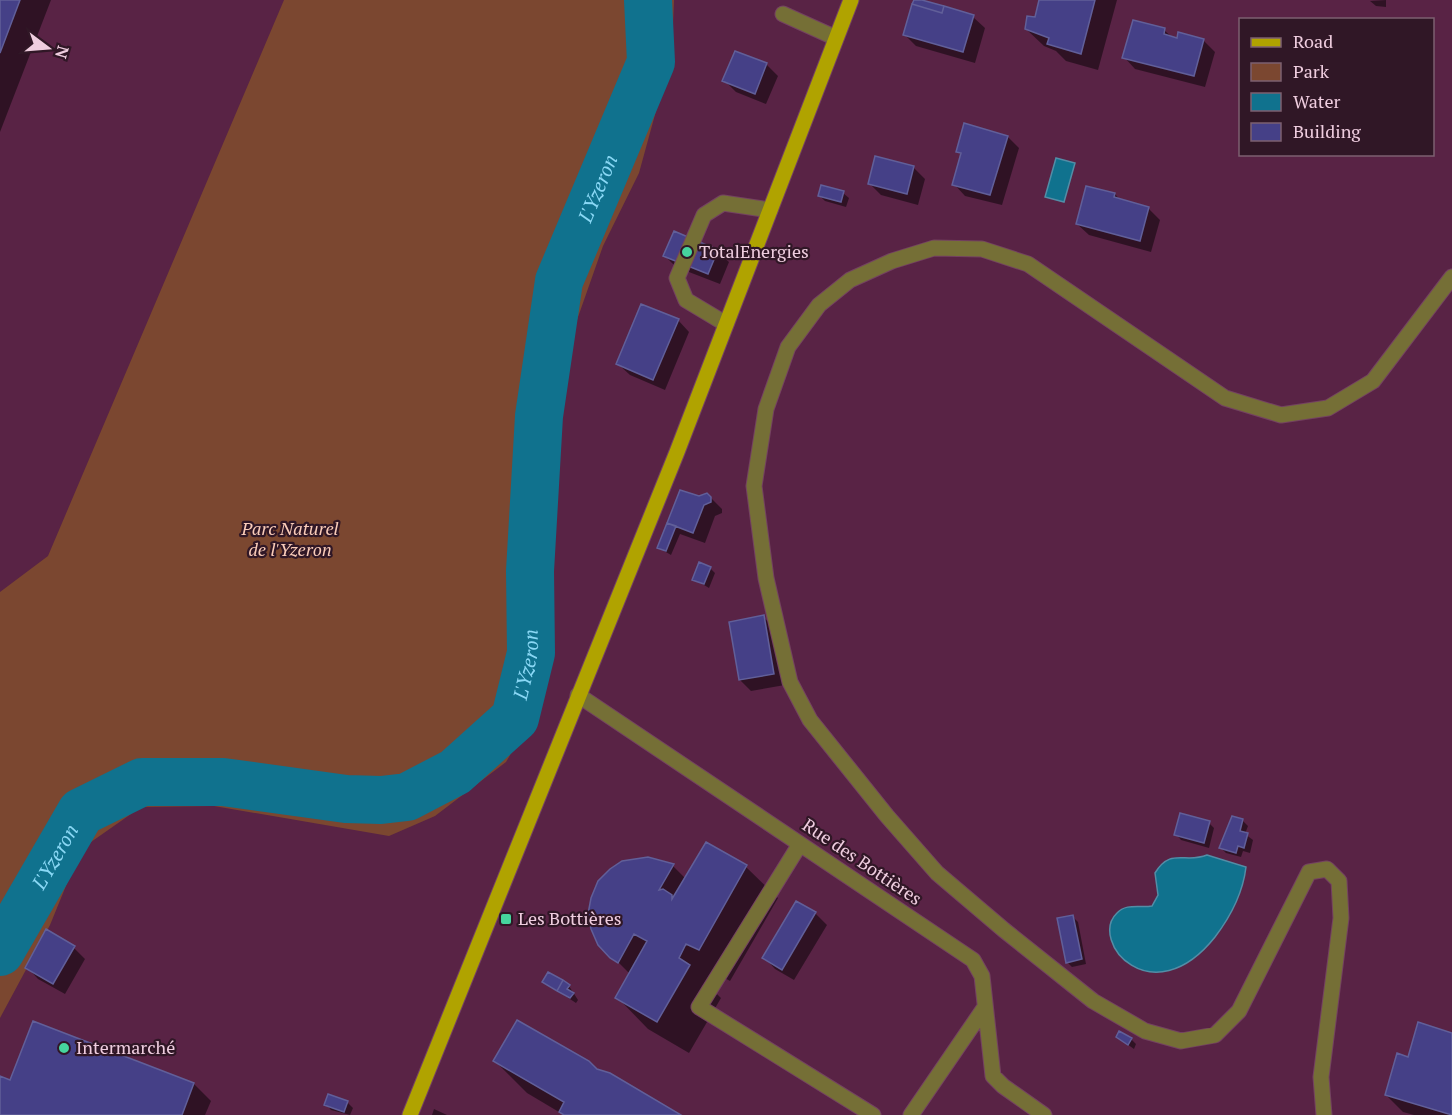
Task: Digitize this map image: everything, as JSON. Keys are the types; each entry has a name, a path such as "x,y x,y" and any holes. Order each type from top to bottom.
{"main road":[{"path":"410,1115 677,452 851,0"}],"street":[{"path":"783,14 836,38"},
{"path":"726,324 686,300 677,278 704,215 723,203 770,210"},
{"path":"1324,1115 1321,1077 1341,918 1339,881 1327,869 1309,872 1239,1011 1215,1035 1181,1041 1146,1031 1093,1001 937,873 887,816 810,720 790,682 766,578 754,486 766,409 788,347 812,313 850,280 892,261 934,248 982,249 1028,264 1225,398 1281,415 1328,408 1373,381 1452,277"},
{"name":"Rue des Bottières","path":"578,695 973,960 982,976 993,1076 1003,1086 1044,1115"},
{"path":"800,844 699,1007 873,1115"},
{"path":"911,1115 985,1007"}],"green space":[{"name":"Parc Naturel de l'Yzeron","path":"284,0 674,0 673,25 659,100 639,173 603,246 571,337 548,491 554,646 533,716 506,762 435,816 389,836 214,806 141,807 81,849 50,925 0,1018 0,592 48,556"}],"water":[{"path":"1056,158 1075,163 1064,202 1045,197"},
{"path":"1207,855 1246,867 1239,895 1221,929 1192,960 1169,971 1149,972 1132,965 1119,954 1111,940 1110,925 1117,913 1129,907 1152,906 1158,895 1155,873 1167,860"}],"building":[{"path":"0,0 20,0 0,53"},
{"path":"914,0 944,6 942,13 912,4"},
{"path":"1039,0 1095,0 1081,54 1047,44 1049,38 1025,29 1027,16 1035,17"},
{"path":"912,4 942,13 944,6 974,15 963,52 903,35"},
{"path":"1133,20 1165,28 1164,34 1177,38 1178,32 1204,39 1194,76 1122,58"},
{"path":"735,51 767,63 755,94 722,81"},
{"path":"964,123 1008,136 990,195 952,185 961,153 956,152"},
{"path":"875,156 914,166 907,194 868,184"},
{"path":"821,185 844,191 841,202 818,196"},
{"path":"1086,186 1115,193 1114,197 1149,207 1140,241 1076,224"},
{"path":"674,231 718,250 708,274 663,256"},
{"path":"641,304 679,319 653,380 616,364"},
{"path":"680,490 699,496 707,493 711,497 711,502 704,505 693,533 667,523"},
{"path":"667,523 676,526 666,551 657,548"},
{"path":"699,562 711,567 704,584 692,580"},
{"path":"764,615 774,674 739,680 729,622"},
{"path":"1180,813 1210,821 1204,843 1174,835"},
{"path":"1232,816 1243,819 1240,831 1248,833 1244,848 1238,846 1236,853 1219,848"},
{"path":"706,842 747,865 699,950 686,944 679,958 690,965 657,1022 615,998 647,941 634,934 618,963 610,958 598,945 591,929 588,914 591,898 598,881 610,869 622,861 648,857 674,864 659,890 663,889 672,895 672,899"},
{"path":"796,901 816,912 782,970 762,958"},
{"path":"1073,915 1082,959 1066,963 1057,918"},
{"path":"46,929 75,946 53,984 25,968"},
{"path":"548,972 563,980 557,991 542,982"},
{"path":"563,980 570,985 567,989 574,993 570,998 557,991"},
{"path":"517,1020 589,1061 597,1069 610,1073 681,1115 564,1115 559,1112 564,1102 493,1061"},
{"name":"Intermarché","path":"33,1021 194,1083 182,1115 0,1115 0,1076 10,1080"},
{"path":"1418,1022 1452,1033 1452,1115 1385,1095 1397,1053 1408,1057"},
{"path":"1119,1031 1132,1038 1128,1045 1116,1037"},
{"path":"328,1094 348,1101 344,1112 324,1105"}],"waterway":[{"name":"L'Yzeron","path":"0,952 81,812 142,782 223,782 346,799 381,800 407,797 455,772 515,718 531,653 530,571 539,416 559,281 651,62 648,0"}],"place":[{"name":"TotalEnergies","path":"687,252"},
{"name":"Les Bottières","path":"506,919"},
{"name":"Intermarché","path":"64,1048"}]}
